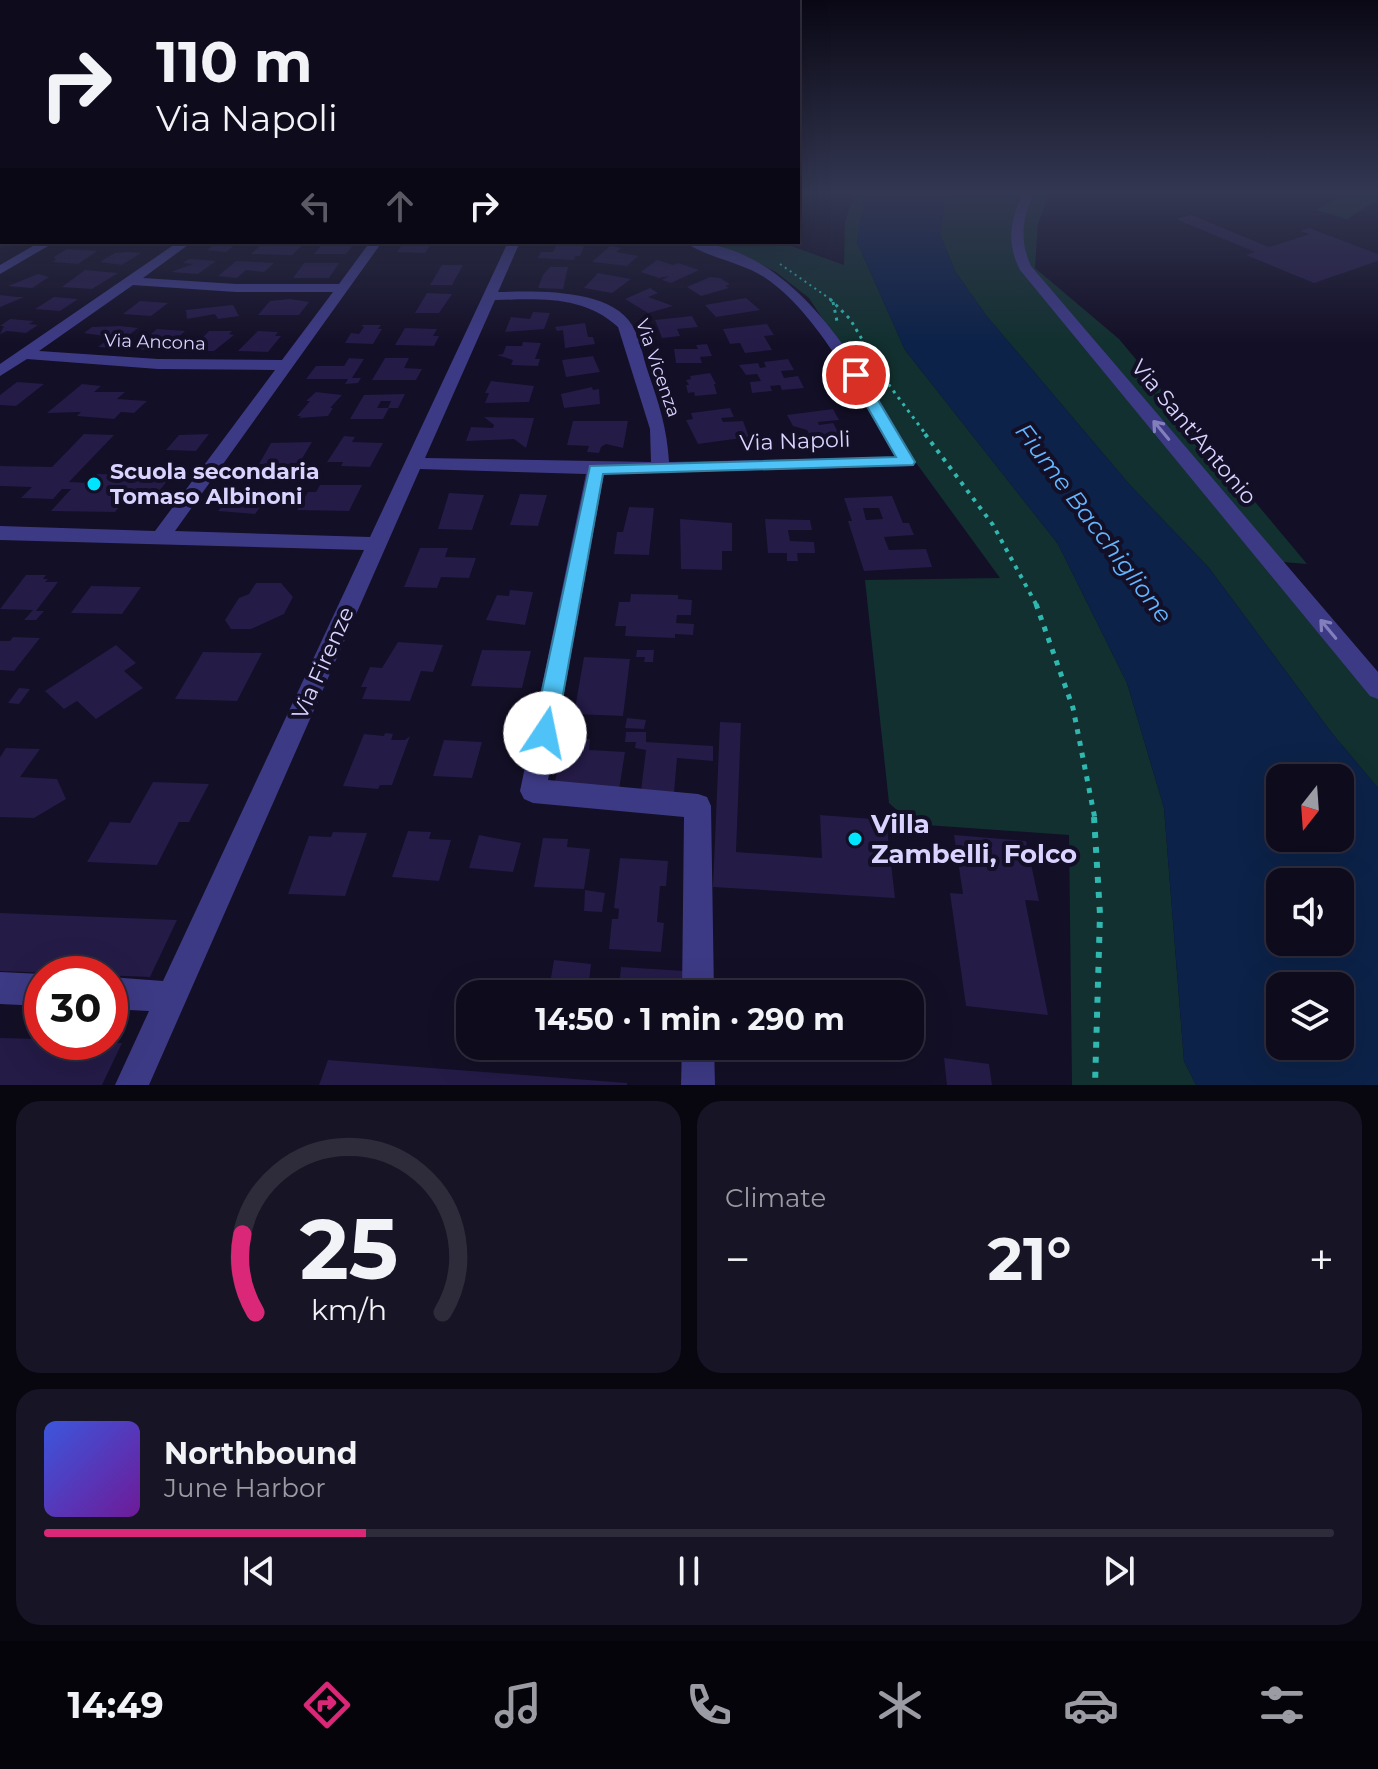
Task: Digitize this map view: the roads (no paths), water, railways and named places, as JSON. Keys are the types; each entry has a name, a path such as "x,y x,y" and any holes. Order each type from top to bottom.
{"street":[{"name":"Via Sant'Antonio","path":"1017,243 1017,253 1025,267 1378,689"},
{"path":"0,270 46,244"},
{"path":"0,371 183,244"},
{"path":"161,537 374,244"},
{"name":"Via Firenze","path":"132,1085 513,244"},
{"name":"Via Napoli","path":"413,463 660,469 907,462 856,375 799,299 769,274 730,255 697,244"},
{"path":"130,281 236,288 340,288"},
{"name":"Via Vicenza","path":"490,296 580,300 613,312 625,325 659,429 660,469"},
{"name":"Via Ancona","path":"23,354 158,364 285,365"},
{"path":"596,469 533,791 698,806 698,980"},
{"path":"4,537 161,537 377,544"},
{"path":"0,988 24,989"},
{"path":"128,994 172,997"},
{"path":"698,1060 698,1085"}],"water":[{"name":"Fiume Bacchiglione","path":"857,243 944,243 955,271 985,314 1129,484 1209,568 1331,732 1378,788 1378,1085 1196,1085 1184,1061 1164,808 1127,683 1058,544 905,350"}],"place":[{"name":"Scuola secondaria Tomaso Albinoni","path":"94,484"},
{"name":"Villa Zambelli, Folco","path":"855,839"}]}
